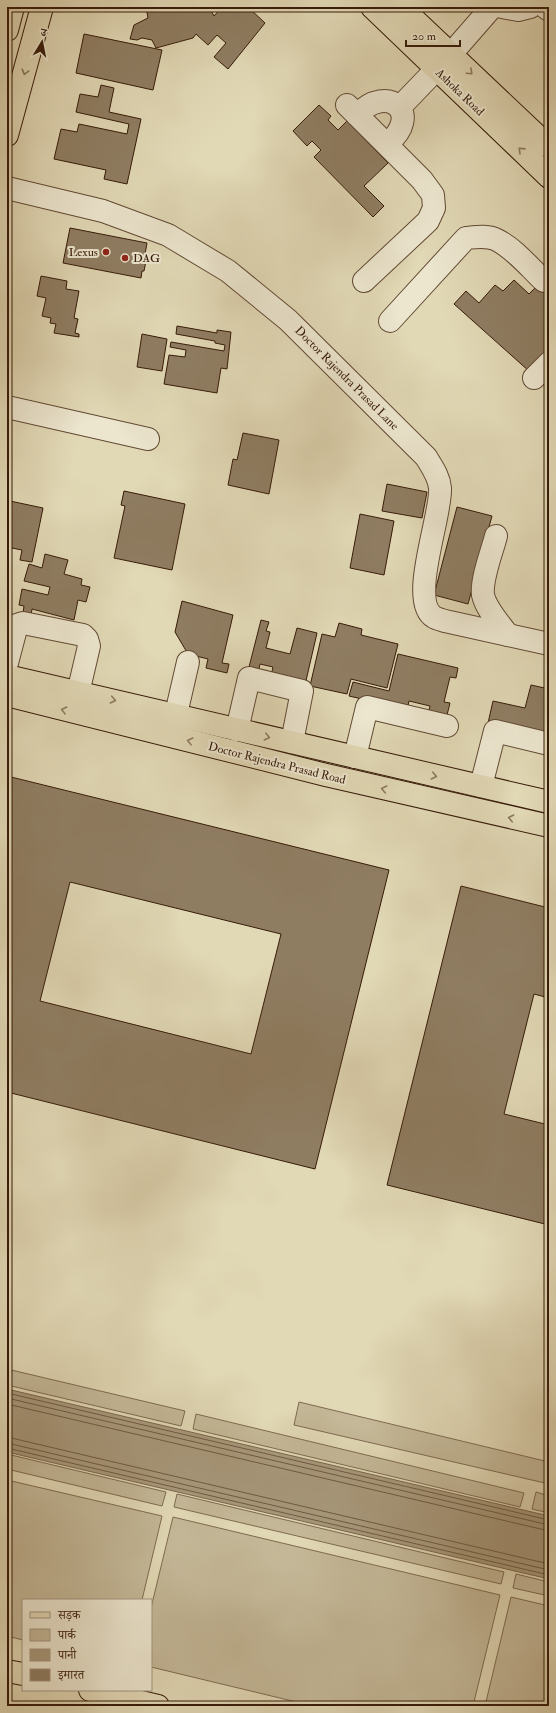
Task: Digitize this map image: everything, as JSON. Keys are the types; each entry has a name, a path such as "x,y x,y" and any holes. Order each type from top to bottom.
{"main road":[{"path":"7,30 13,7"},
{"path":"7,135 42,7"},
{"name":"Ashoka Road","path":"372,7 444,62 549,147"},
{"name":"Ashoka Road","path":"401,7 444,62 549,177"},
{"name":"Doctor Rajendra Prasad Road","path":"7,676 176,714 237,730 549,802"},
{"name":"Doctor Rajendra Prasad Road","path":"7,695 326,776 549,826"},
{"path":"7,1671 22,1674"},
{"path":"94,1691 158,1706"}],"street":[{"path":"400,107 444,62 492,7"},
{"path":"502,7 518,10 530,7"},
{"path":"545,7 549,10"},
{"path":"364,281 428,221 434,208 433,195 422,180 352,110 380,101 392,102 400,107 403,114 402,123 394,138 387,144"},
{"name":"Doctor Rajendra Prasad Lane","path":"7,188 103,211 168,235 228,271 288,320 426,457 436,473 440,488 438,510 424,578 426,607 433,616 445,621 549,644"},
{"path":"390,321 466,238 482,237 496,239 507,246 547,281"},
{"path":"534,378 549,362"},
{"path":"7,407 148,440"},
{"path":"496,536 486,574 484,595 491,610 508,635"},
{"path":"7,663 17,625 22,623 83,635 87,639 89,646 78,693"},
{"path":"176,714 188,662"},
{"path":"237,730 250,678 302,691 292,742"},
{"path":"355,757 367,707 447,726"},
{"path":"481,786 495,731 549,744"}],"green space":[{"path":"7,1369 185,1411 181,1426 7,1385"},
{"path":"299,1402 549,1462 549,1484 294,1425"},
{"path":"196,1414 524,1493 520,1507 193,1429"},
{"path":"7,1454 166,1492 162,1506 7,1469"},
{"path":"7,1480 162,1516 142,1599 22,1599 22,1640 7,1636"},
{"path":"536,1492 549,1496 549,1513 532,1509"},
{"path":"177,1494 504,1572 501,1584 174,1507"},
{"path":"173,1517 500,1595 473,1706 313,1706 152,1667 152,1604"},
{"path":"516,1574 549,1582 549,1596 513,1588"},
{"path":"511,1597 549,1606 549,1706 485,1706"}],"water":[{"path":"7,1389 549,1516 549,1579 7,1452"}],"building":[{"path":"146,7 209,7 214,16 222,7 248,7 265,23 228,69 214,57 226,43 217,35 208,45 196,34 193,38 156,48 152,40 142,38 137,40 130,39 134,25 148,18"},
{"path":"84,34 162,50 153,90 76,73"},
{"path":"101,85 114,88 109,112 141,119 127,184 104,179 106,170 54,159 61,129 77,132 79,124 127,134 129,124 76,112 80,94 98,97"},
{"path":"319,105 331,116 328,120 338,130 347,121 388,163 364,186 384,206 373,217 314,157 321,150 312,141 307,146 293,131"},
{"name":"Lexus","path":"70,228 147,243 144,260 146,261 141,278 63,263"},
{"path":"41,276 67,281 66,289 79,291 74,318 78,319 75,333 79,334 79,337 54,333 56,324 50,323 51,318 42,316 46,298 37,296"},
{"path":"514,280 529,294 538,285 549,295 549,351 530,372 454,304 466,291 479,303 495,285 503,291"},
{"path":"177,326 217,333 217,330 231,332 227,369 221,368 217,393 164,384 169,355 185,357 186,350 170,347 171,342 224,351 225,345 215,343 215,341 176,334"},
{"path":"142,334 167,339 162,371 137,367"},
{"path":"243,433 279,440 269,494 228,485 233,459 237,460"},
{"path":"387,484 427,492 422,518 382,511"},
{"path":"124,491 185,504 172,570 114,558 125,506 121,505"},
{"path":"7,496 11,497 10,501 43,508 32,562 20,560 22,550 12,548 7,557"},
{"path":"457,507 492,516 468,604 434,595"},
{"path":"360,514 394,521 384,575 350,568"},
{"path":"45,554 68,560 64,574 82,579 81,585 90,587 86,602 78,600 74,620 32,609 31,615 23,613 24,606 19,605 22,589 48,595 50,587 24,581 29,564 42,568"},
{"path":"182,601 233,615 222,663 229,664 227,673 206,668 208,659 188,654 175,632"},
{"path":"261,620 269,622 266,631 270,632 266,648 290,654 297,628 317,633 305,685 271,676 273,667 260,664 258,673 248,671"},
{"path":"339,623 362,629 361,635 398,644 387,688 351,679 347,694 310,686 322,634 335,637"},
{"path":"398,654 458,668 456,678 450,677 444,702 450,703 446,719 428,714 430,706 409,701 408,706 401,708 349,696 353,682 389,691"},
{"path":"531,685 549,689 549,720 545,737 488,723 493,701 525,708"},
{"path":"7,776 389,870 315,1169 7,1092","holes":["70,882 281,934 251,1054 40,1001"]},
{"path":"461,886 549,908 549,998 534,994 504,1114 549,1125 549,1225 387,1185"}],"place":[{"name":"Lexus","path":"106,252"},
{"name":"DAG","path":"125,258"}]}
